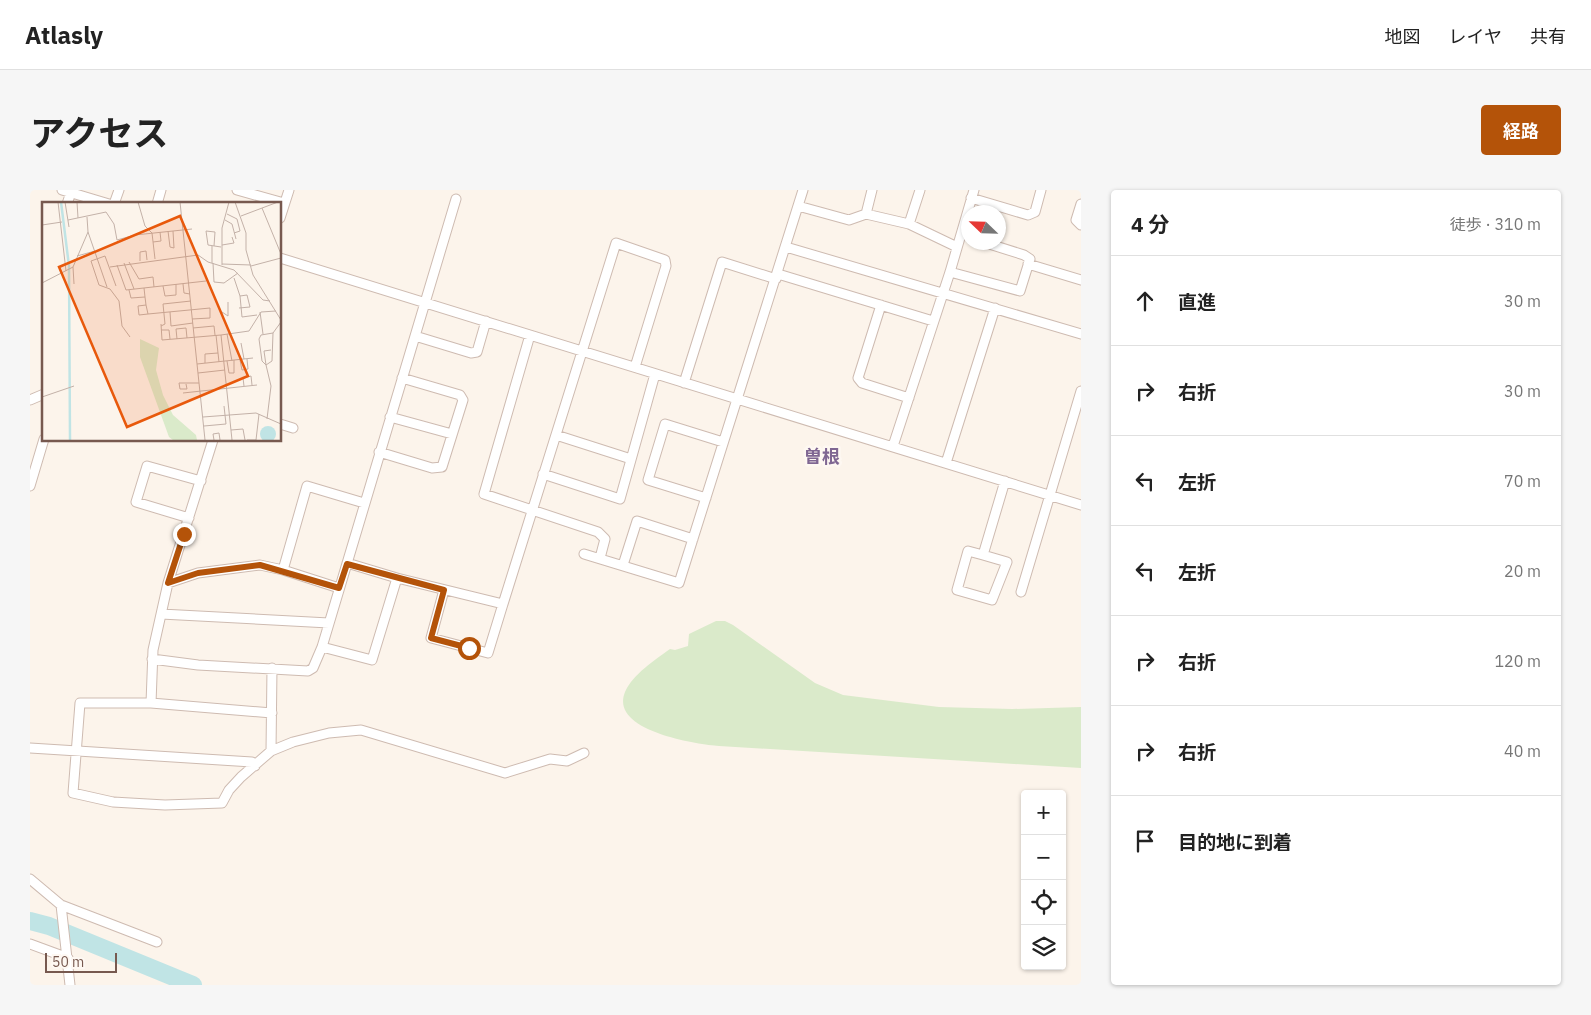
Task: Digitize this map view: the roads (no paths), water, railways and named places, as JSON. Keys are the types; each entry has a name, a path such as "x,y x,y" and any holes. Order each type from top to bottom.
{"street":[{"path":"115,202 119,190"},
{"path":"237,190 280,202"},
{"path":"281,214 289,190"},
{"path":"584,554 679,582 803,190"},
{"path":"866,214 872,190"},
{"path":"909,224 920,190"},
{"path":"972,194 1028,215 1034,212 1041,190"},
{"path":"66,191 102,202"},
{"path":"152,659 198,665 308,671 313,668 322,647 456,199"},
{"path":"1081,204 1076,220 1081,225"},
{"path":"798,206 849,220 866,214 909,224 957,247"},
{"path":"893,446 957,247 961,241"},
{"path":"444,590 431,638 488,654 616,243 665,260 666,266 635,367"},
{"path":"786,246 1081,334"},
{"path":"950,272 1020,291 1030,259 1006,249"},
{"path":"281,258 1081,505"},
{"path":"684,383 722,262 933,321"},
{"path":"1028,264 1081,280"},
{"path":"880,305 858,378 862,383 908,398"},
{"path":"946,463 995,308"},
{"path":"414,336 471,353 477,352 486,321"},
{"path":"530,335 484,494 598,532 605,539 600,558"},
{"path":"543,474 620,499 655,374"},
{"path":"379,452 432,468 442,467 463,400 460,395 402,378"},
{"path":"1021,592 1081,391"},
{"path":"30,400 42,395"},
{"path":"390,417 452,434"},
{"path":"281,424 293,428"},
{"path":"706,498 648,480 650,470 665,424 723,442"},
{"path":"556,435 631,459"},
{"path":"30,486 43,441"},
{"path":"150,704 152,659 168,583 213,441"},
{"path":"189,518 136,502 147,466 201,480"},
{"path":"983,555 1006,481"},
{"path":"283,570 307,486 364,503"},
{"path":"623,565 637,522 693,539"},
{"path":"968,551 983,555 1007,562 992,600 957,590 968,551"},
{"path":"347,564 503,604"},
{"path":"168,583 198,573 260,565 283,570 339,588"},
{"path":"322,647 372,660 396,578"},
{"path":"161,614 329,624"},
{"path":"271,751 272,668"},
{"path":"272,713 150,704 80,703 73,793 113,802 194,805 210,802 222,803 229,790 271,751 308,737 361,730 505,773 550,760 568,761 584,753"},
{"path":"30,748 252,762 255,766"},
{"path":"30,879 61,908 157,942"},
{"path":"61,908 70,985"},
{"path":"30,944 67,955"}],"waterway":[{"path":"30,921 49,926 193,985"}],"district":[{"name":"曽根","path":"822,456"}]}
